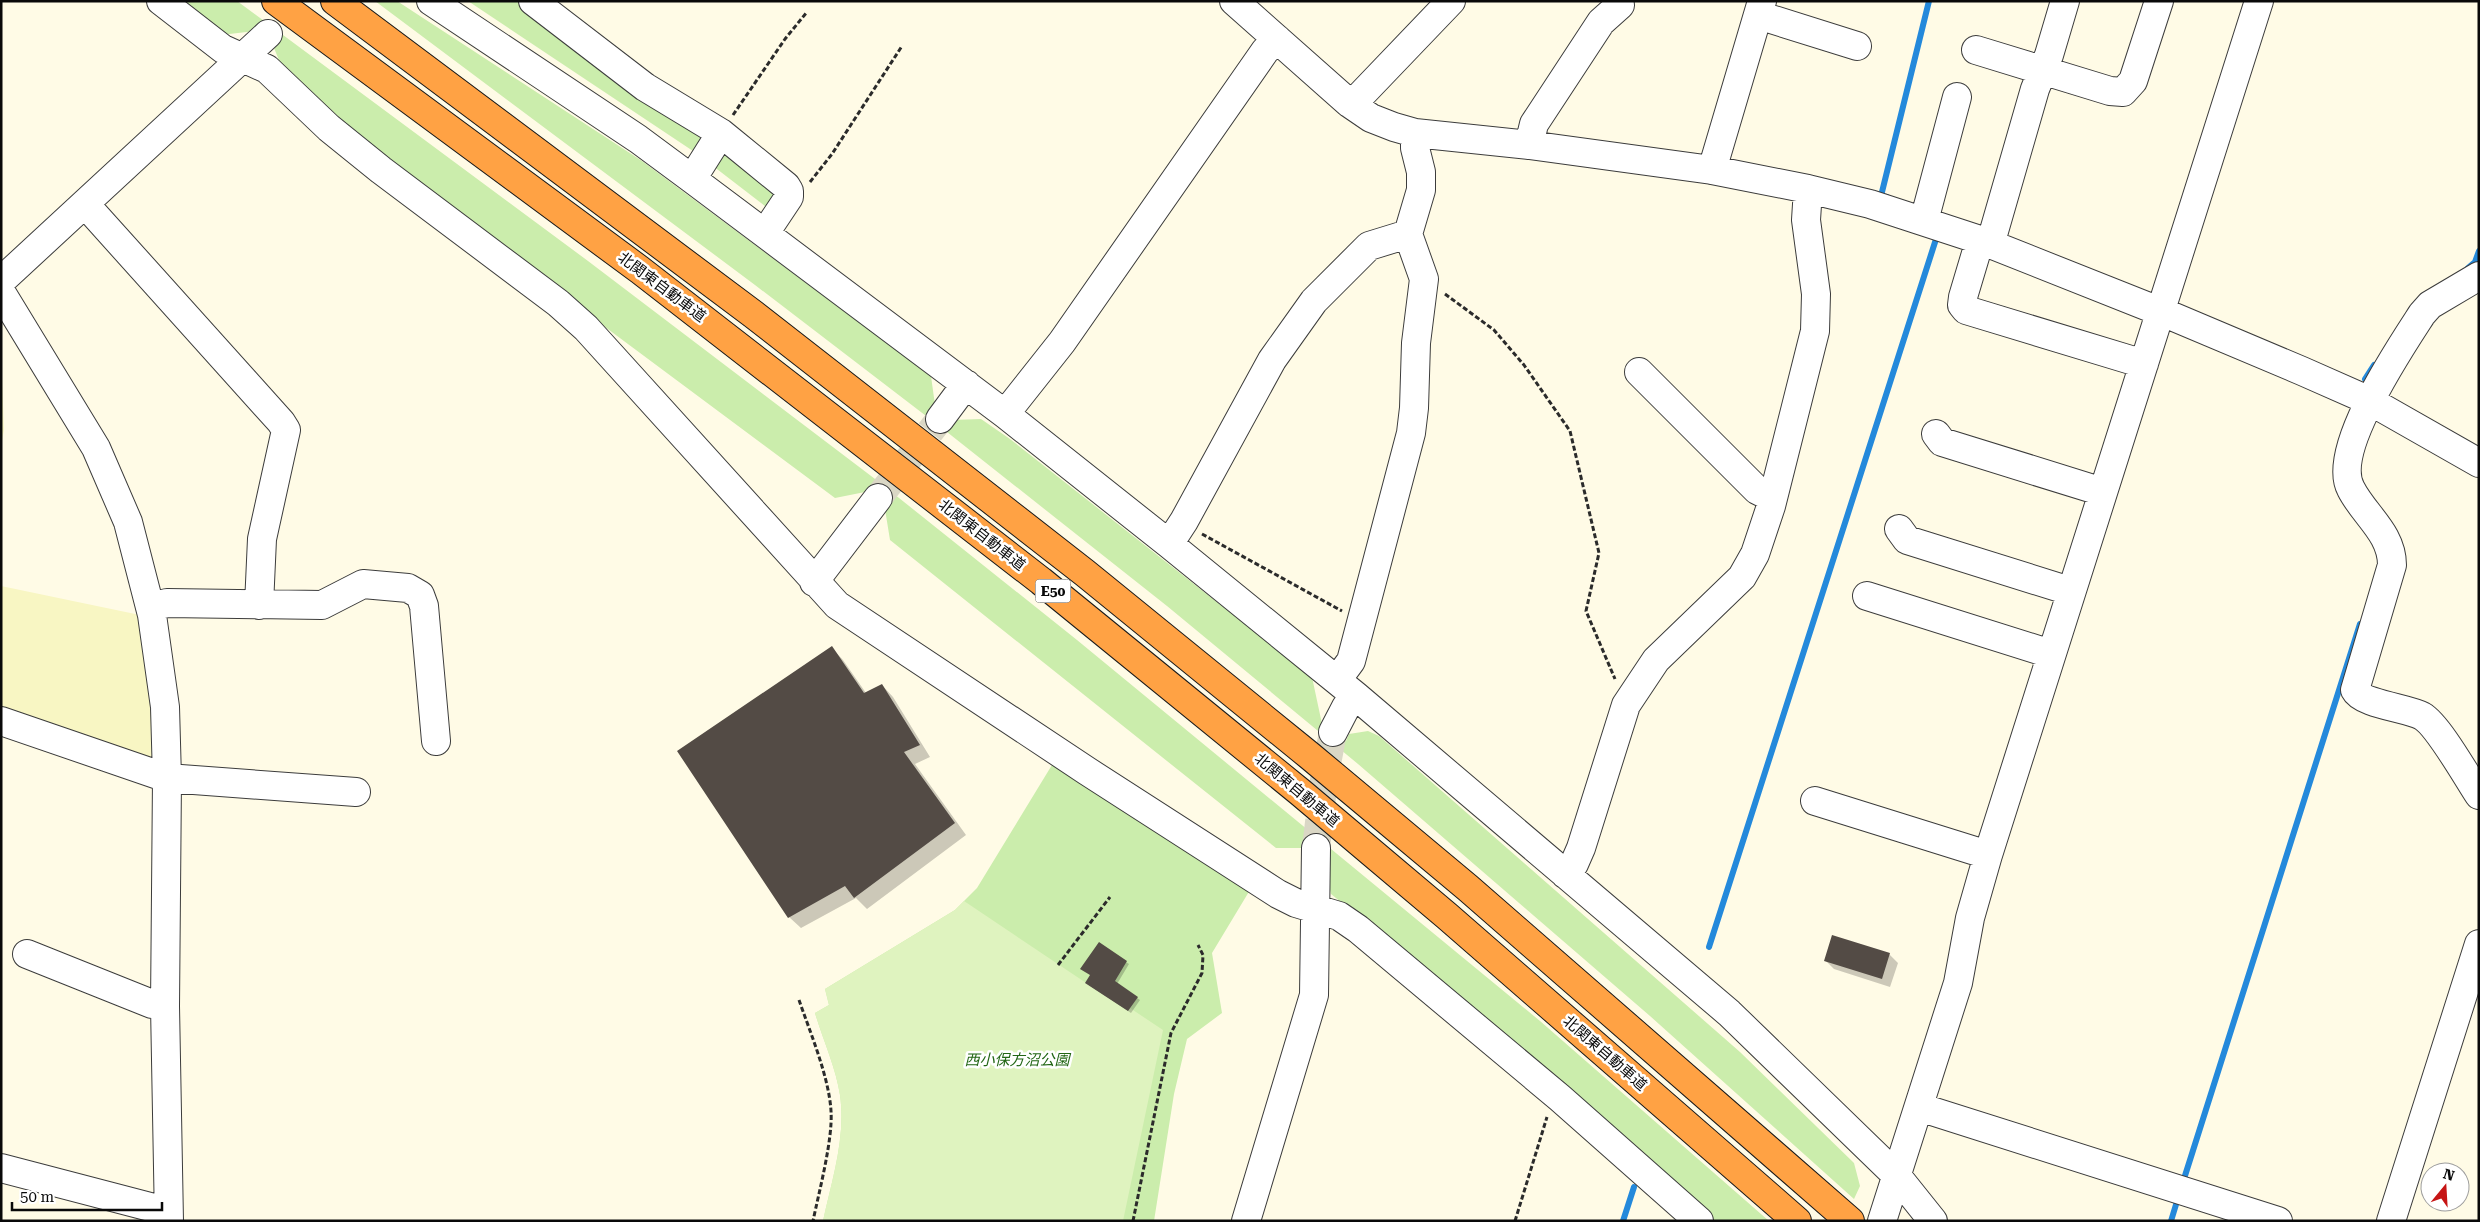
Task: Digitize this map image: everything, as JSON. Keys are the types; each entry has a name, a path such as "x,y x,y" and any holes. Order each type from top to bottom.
{"highway":[{"name":"北関東自動車道","path":"276,1 640,270 1041,581 1300,792 1447,916 1797,1221"},
{"name":"E50","path":"335,1 746,308 1085,573 1310,756 1468,888 1850,1221"}],"street":[{"path":"161,1 223,49 267,69 330,128 381,170 558,303 586,328 837,606 1278,894 1296,903 1339,916 1358,928 1560,1098 1699,1221"},
{"path":"430,1 638,138 1005,414 1175,535 1346,688 1729,1013 1897,1176 1933,1221"},
{"path":"533,1 644,87 721,133 786,186 789,197 765,233"},
{"path":"1234,1 1349,103 1371,118 1415,133 1529,145 1712,170 1808,189 1870,204 1985,242 2161,312 2370,401 2479,463"},
{"path":"1349,103 1361,95 1451,1"},
{"path":"2064,1 2044,70 2035,89 1985,242 1963,297 1962,305 1966,310 2144,364"},
{"path":"1976,50 2110,91 2123,92 2132,81 2159,1"},
{"path":"1882,1221 1958,983 1970,918 1988,856 2070,591 2161,312 2259,1"},
{"path":"1529,145 1534,124 1602,22 1620,5"},
{"path":"1712,170 1760,8 1857,46"},
{"path":"1,281 86,204 242,56 268,34"},
{"path":"1005,414 1062,342 1265,50 1277,39"},
{"path":"1924,221 1957,97"},
{"path":"692,179 721,133"},
{"path":"1333,732 1346,707 1346,688 1351,660 1411,433 1414,408 1416,343 1424,279 1408,234 1421,190 1421,172 1415,148 1415,133"},
{"path":"1565,874 1574,864 1581,848 1626,705 1656,660 1742,577 1755,554 1773,498 1815,331 1816,294 1806,220 1808,189"},
{"path":"86,204 281,422 286,430 262,539 259,604"},
{"path":"1175,535 1272,360 1314,301 1369,246 1408,234"},
{"path":"2479,276 2425,309 2376,386 2347,460 2347,480 2356,498 2390,547 2392,565 2355,690 2363,697 2423,716 2434,727 2479,795"},
{"path":"1,292 96,448 128,522 150,607 164,697 167,778 165,1006 168,1215 154,1208 1,1168"},
{"path":"1640,372 1757,490 1773,498"},
{"path":"940,419 966,384"},
{"path":"1936,434 1942,442 2102,492"},
{"path":"814,582 878,498"},
{"path":"1899,529 1907,540 2070,591"},
{"path":"150,607 167,603 322,605 363,584 408,588 416,591 420,595 424,606 436,740"},
{"path":"1867,596 2051,654"},
{"path":"1,721 167,778 356,792"},
{"path":"1815,801 1988,856"},
{"path":"1246,1221 1314,995 1317,908 1316,848"},
{"path":"2391,1221 2479,944"},
{"path":"26,954 152,1004 165,1006"},
{"path":"1919,1107 2278,1221"}],"path":[{"path":"721,133 785,39 807,12"},
{"path":"789,197 801,193 832,154 902,46"},
{"path":"1424,279 1494,330 1524,365 1570,431 1599,553 1586,611 1626,705"},
{"path":"1175,535 1200,533 1362,622"},
{"path":"1058,965 1110,897"},
{"path":"1133,1221 1171,1033 1202,973 1203,955 1198,945"},
{"path":"799,1000 822,1070 831,1111 827,1149 813,1221"},
{"path":"1514,1221 1549,1111 1560,1098"}],"shaded area":[{"path":"1,354 4,430 1,446"},
{"path":"1,586 140,615 157,765 1,712"}],"green space":[{"path":"177,1 237,1 588,261 879,482 1077,640 1540,1021 1769,1221 1715,1221 1524,1051 1331,894 1324,863 1326,854 1302,841 1301,848 1276,848 890,540 884,503 870,491 835,498 550,286 337,121 281,65 274,48 277,42 255,31 221,35"},
{"path":"375,1 397,1 642,161 931,376 935,405 952,420 981,419 1010,439 1312,677 1322,724 1346,741 1349,734 1368,731 1379,736 1740,1052 1854,1163 1860,1186 1854,1199 1650,1016 1358,764 1167,606 947,432 755,285"},
{"path":"468,1 519,1 603,67 706,139 696,153"},
{"path":"728,148 778,196 770,210 713,166"},
{"name":"西小保方沼公園","path":"1055,760 1253,885 1212,953 1222,1013 1187,1039 1174,1094 1154,1221 823,1221 840,1143 841,1127 840,1095 836,1075 815,1013 829,1005 825,989 955,910 977,888"},
{"name":"西小保方沼公園","path":"964,901 1128,1011 1130,1008 1163,1030 1123,1221 823,1221 840,1143 841,1127 840,1095 836,1075 815,1013 829,1005 825,989 955,910"}],"building":[{"path":"832,646 864,693 882,684 920,745 904,752 955,823 854,898 845,886 788,918 677,751"},
{"path":"1832,935 1890,953 1882,979 1824,961"},
{"path":"1099,942 1127,961 1115,981 1138,997 1128,1011 1085,983 1090,975 1080,969"}],"waterway":[{"path":"1887,197 1881,196 1929,1"},
{"path":"1709,947 1937,236"},
{"path":"2468,268 2475,262 2479,251"},
{"path":"2365,379 2374,365"},
{"path":"2183,1182 2360,624"},
{"path":"1623,1221 1634,1187"},
{"path":"2171,1221 2178,1198"}],"tunnel":[{"path":"878,498 940,419"},
{"path":"1316,848 1324,780 1333,732"}]}
